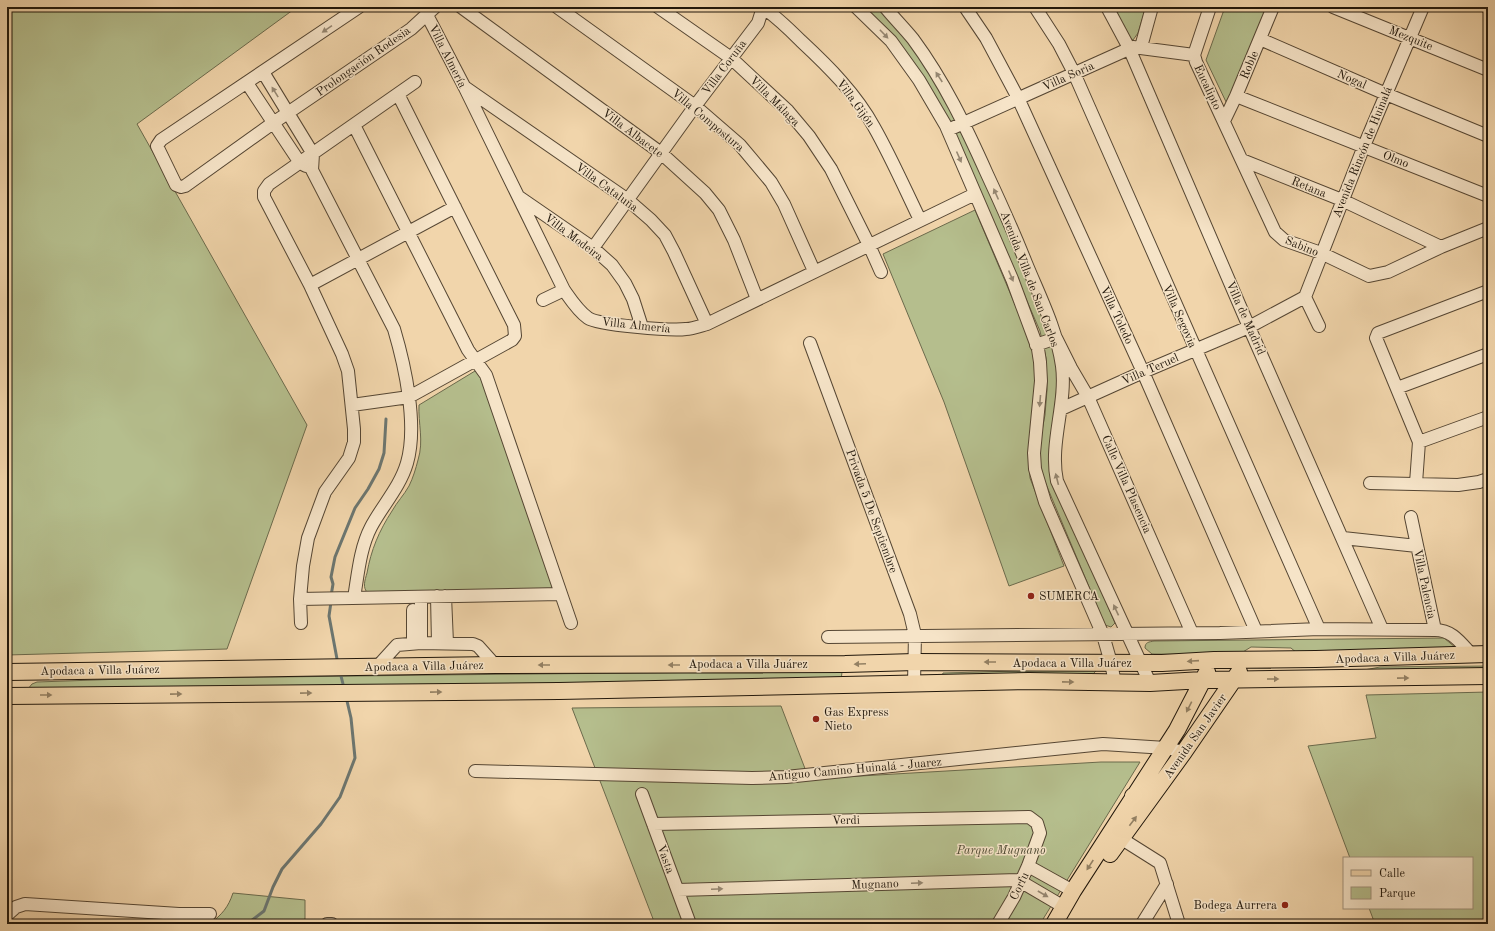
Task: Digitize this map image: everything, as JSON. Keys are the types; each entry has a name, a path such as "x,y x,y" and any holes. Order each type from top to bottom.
{"main road":[{"name":"Apodaca a Villa Juárez","path":"7,672 495,665 845,664 915,662 1162,663 1214,660 1488,654"},
{"path":"1065,924 1116,835 1133,796 1177,730 1214,660"},
{"name":"Avenida San Javier","path":"1116,835 1155,792 1246,660"},
{"path":"7,684 22,682 39,671"},
{"name":"Apodaca a Villa Juárez","path":"7,696 558,691 914,683 1150,683 1234,679 1488,676"},
{"path":"1133,796 1155,792"},
{"path":"1054,924 1073,891 1116,835"}],"street":[{"path":"312,170 300,163 247,83 359,7"},
{"name":"Villa Albacete","path":"461,7 661,153 705,193 719,210 734,240 758,299"},
{"name":"Villa Compostura","path":"557,7 695,106 740,145 771,182 784,204 814,271"},
{"name":"Villa Málaga","path":"658,7 731,58 788,111 809,136 831,169 881,272"},
{"name":"Villa Coruña","path":"592,248 695,106 758,23 763,7"},
{"name":"Villa Gijón","path":"763,7 778,11 827,65 860,105 874,126 920,220"},
{"name":"Avenida Villa de San Carlos","path":"856,7 895,47 919,80 948,130 1012,279 1036,345 1042,381 1034,462 1035,470 1045,502 1103,635 1115,683"},
{"name":"Avenida Villa de San Carlos","path":"885,7 912,38 942,82 964,122 1015,237 1056,338 1062,372 1056,445 1055,468 1057,481 1062,495 1150,683"},
{"name":"Villa Toledo","path":"964,7 986,38 1018,98 1143,372 1256,631"},
{"name":"Villa Segovia","path":"1035,7 1059,44 1074,74 1319,629"},
{"name":"Villa de Madrid","path":"1107,7 1135,48 1249,327 1382,629"},
{"path":"1152,7 1135,48 1194,55"},
{"name":"Eucalipto","path":"1210,7 1194,55 1198,68 1224,121"},
{"name":"Roble","path":"1224,121 1273,7"},
{"name":"Mezquite","path":"1333,7 1488,70"},
{"name":"Avenida Rincón de Huinalá","path":"1305,297 1342,200 1423,7"},
{"name":"Villa Almería","path":"431,11 465,88 564,290 576,308 590,319 607,323 642,327 687,330 707,324 975,194"},
{"name":"Prolongación Rodesia","path":"247,83 161,140 157,146 176,185 181,187 185,186 273,123 411,29 431,11"},
{"name":"Villa Coruña","path":"758,23 778,11"},
{"name":"Nogal","path":"1260,39 1386,94 1488,136"},
{"name":"Villa Soria","path":"948,130 1135,48"},
{"path":"262,72 313,154 312,170 394,329 401,351 409,397 411,436 410,451 402,478 371,528 366,540 354,598"},
{"path":"300,623 300,599 303,566 308,538 325,492 349,458 354,442 352,405 348,371 344,359 310,285 264,194 265,188 415,82"},
{"name":"Villa Cataluña","path":"465,88 628,200 651,220 665,235 707,324"},
{"path":"352,405 409,397 512,340 516,331 398,94"},
{"name":"Olmo","path":"1236,96 1488,196"},
{"name":"Sabino","path":"1224,121 1276,234 1284,240 1321,253 1364,274 1376,275 1388,272 1441,247 1488,228"},
{"path":"354,125 465,343 486,376 572,623"},
{"name":"Retana","path":"1242,160 1342,200 1441,247"},
{"name":"Villa Modeira","path":"518,196 592,248 612,265 625,283 633,299 642,327"},
{"path":"310,285 455,207"},
{"path":"543,300 564,290"},
{"path":"1416,483 1419,442 1376,338 1378,333 1488,291"},
{"path":"1305,297 1319,326"},
{"name":"Villa Teruel","path":"1060,409 1195,349 1249,327 1305,297"},
{"path":"1036,345 1056,338"},
{"name":"Calle Villa Plasencia","path":"1056,338 1088,397 1192,633"},
{"name":"Privada 5 De Septiembre","path":"810,342 910,614 915,635 914,683"},
{"path":"1397,388 1488,354"},
{"path":"1419,442 1488,417"},
{"path":"1370,483 1458,485 1488,479"},
{"path":"1045,502 1062,495"},
{"name":"Villa Palencia","path":"1411,517 1435,630 1445,632 1453,636 1471,654"},
{"path":"1343,538 1417,546"},
{"path":"300,599 561,594"},
{"path":"441,596 443,643"},
{"path":"417,597 417,643"},
{"path":"828,637 915,635 1103,635 1319,629 1435,630"},
{"path":"377,667 397,644 417,643 473,644 478,646 495,665"},
{"name":"Antiguo Camino Huinalá - Juarez","path":"475,771 752,778 786,777 1103,744 1166,748 1184,752"},
{"name":"Vasta","path":"642,794 690,924"},
{"name":"Verdi","path":"653,824 1029,816 1037,823"},
{"name":"Corfu","path":"998,924 1014,897 1028,866 1040,833 1037,823"},
{"path":"1116,835 1160,864 1180,924"},
{"path":"1028,866 1073,891"},
{"name":"Mugnano","path":"678,890 1018,880 1064,907"},
{"path":"1142,924 1167,884"},
{"path":"7,915 16,907 26,904 180,914 210,914"},
{"path":"169,924 180,914"},
{"path":"7,919 14,924"},
{"path":"327,924 332,924"}],"green space":[{"path":"7,7 297,7 137,124 307,425 227,649 7,655"},
{"path":"864,7 878,7 901,31 930,70 954,110 1041,311 1054,347 1058,374 1049,454 1076,531 1115,623 1111,627 1105,625 1043,477 1040,462 1040,441 1045,415 1047,390 1046,358 1040,331 967,163"},
{"path":"1112,7 1146,7 1138,33 1133,40 1128,37"},
{"path":"1225,7 1269,7 1228,106 1206,60"},
{"path":"975,210 1030,340 1038,375 1029,464 1030,478 1064,566 1009,586 944,402 883,254"},
{"path":"475,371 481,373 554,584 552,590 368,593 365,589 365,581 376,541 387,518 409,486 420,453 421,439 419,405"},
{"path":"1444,638 1456,648 1298,654 1291,648 1251,647 1238,655 1152,654 1145,648 1147,643 1154,641"},
{"path":"1488,666 1488,672 1359,671 1380,667"},
{"path":"1092,669 1096,671 1092,675 942,676 943,673"},
{"path":"842,672 841,681 27,690 32,684 37,682 124,679"},
{"path":"1488,692 1488,924 1375,924 1369,909 1473,909 1473,857 1350,857 1308,746 1376,738 1366,695"},
{"name":"Parque Mugnano","path":"781,706 809,779 1101,762 1140,762 1040,924 655,924 572,708"},
{"path":"233,893 305,900 305,919 296,924 210,924 224,910"}],"waterway":[{"path":"331,596 333,584 331,577 335,557 355,508 379,469 384,453 386,419"},
{"path":"331,602 329,616 337,659"},
{"path":"341,676 343,684"},
{"path":"247,924 264,911 282,869 321,824 340,797 355,758 351,718 347,701"}],"place":[{"name":"SUMERCA","path":"1031,596"},
{"name":"Gas Express Nieto","path":"816,719"},
{"name":"Bodega Aurrera","path":"1285,905"}]}
